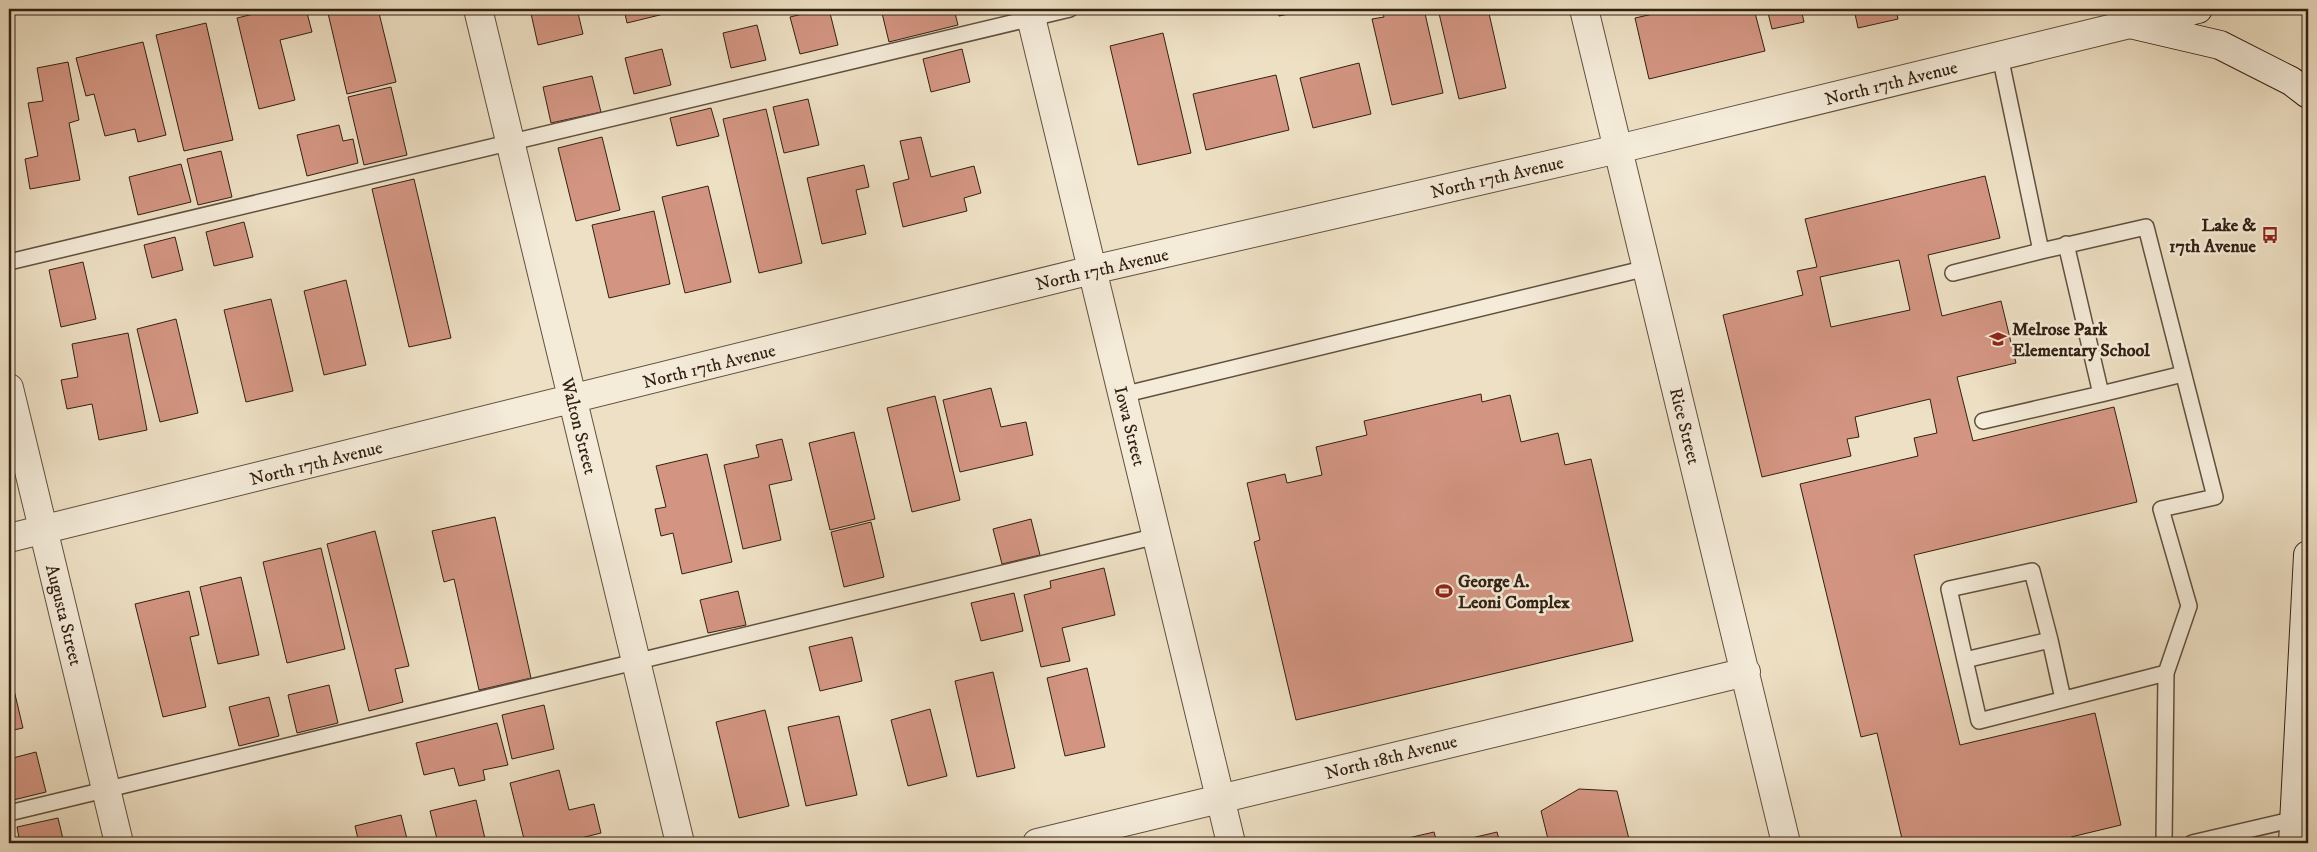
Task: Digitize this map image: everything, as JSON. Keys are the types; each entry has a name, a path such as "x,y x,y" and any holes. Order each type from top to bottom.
{"street":[{"name":"Walton Street","path":"478,9 680,843"},
{"name":"Rice Street","path":"1584,9 1786,843"},
{"name":"North 17th Avenue","path":"9,538 1092,270 1618,149 2000,56 2128,17 2198,9"},
{"name":"Iowa Street","path":"1030,13 1231,843"},
{"path":"2128,17 2220,45 2291,81 2308,94"},
{"name":"Augusta Street","path":"9,388 119,843"},
{"path":"2299,826 2308,555"},
{"name":"North 18th Avenue","path":"1037,843 1746,672"}],"lane":[{"path":"9,262 510,142 1030,13 1070,9"},
{"path":"2000,56 2041,251"},
{"path":"1953,273 2066,244 2146,227 2215,497 2161,509 2189,606 2166,673 2164,843"},
{"path":"2066,244 2102,394"},
{"path":"1122,395 1647,268"},
{"path":"1983,421 2183,374"},
{"path":"9,813 1157,536"},
{"path":"2062,699 2050,640 2032,571 1949,589 1979,721 2166,673"},
{"path":"1964,660 2050,640"},
{"path":"2192,843 2299,826"}],"building":[{"path":"274,9 306,9 312,32 280,40 295,100 259,109 237,18"},
{"path":"327,9 378,9 396,82 347,94"},
{"path":"530,9 577,9 583,34 538,45"},
{"path":"624,9 671,9 672,12 627,23"},
{"path":"829,9 838,45 800,54 790,17"},
{"path":"881,9 954,9 958,25 889,42"},
{"path":"1277,9 1313,9 1279,16"},
{"path":"1382,9 1424,9 1443,93 1392,105 1372,19 1384,17"},
{"path":"1438,9 1488,9 1506,88 1459,99"},
{"path":"1675,9 1754,9 1765,51 1649,79 1635,18"},
{"path":"1767,9 1801,9 1804,22 1772,29"},
{"path":"1854,9 1896,9 1898,19 1858,28"},
{"path":"206,23 233,140 184,151 156,35"},
{"path":"757,25 766,60 731,68 723,33"},
{"path":"1163,33 1191,153 1138,165 1110,46"},
{"path":"143,42 166,135 138,142 135,129 105,136 94,94 86,96 76,58"},
{"path":"662,49 671,85 634,94 625,58"},
{"path":"962,49 970,82 931,92 923,59"},
{"path":"68,62 79,120 69,123 80,180 30,189 25,159 38,156 28,103 43,101 37,68"},
{"path":"1359,63 1371,114 1313,128 1300,78"},
{"path":"1276,75 1289,130 1206,150 1193,94"},
{"path":"592,76 601,112 551,123 543,87"},
{"path":"391,87 407,155 364,165 348,97"},
{"path":"808,99 819,145 784,153 773,107"},
{"path":"711,108 719,136 677,146 670,118"},
{"path":"766,109 802,263 759,273 723,119"},
{"path":"339,125 343,141 353,139 358,163 307,176 297,135"},
{"path":"602,137 620,210 576,221 558,148"},
{"path":"921,137 931,177 974,166 981,193 964,198 967,211 903,227 893,183 909,179 900,141"},
{"path":"221,151 232,197 198,205 187,159"},
{"path":"181,164 191,202 138,215 129,177"},
{"path":"864,165 869,187 856,190 866,234 822,244 807,178"},
{"path":"1985,176 2000,238 1928,255 1942,316 2001,301 2016,363 1957,377 1973,441 2114,407 2137,502 1914,555 1960,745 2095,713 2121,825 2071,837 2073,843 1903,843 1877,733 1861,737 1800,484 1918,456 1914,438 1937,433 1930,399 1855,417 1859,437 1847,439 1851,456 1762,477 1723,315 1803,295 1797,271 1817,267 1805,219","holes":["1899,260 1910,310 1831,327 1820,277"]},
{"path":"414,179 451,338 409,347 372,189"},
{"path":"708,186 731,282 685,293 662,197"},
{"path":"654,211 670,284 609,298 592,225"},
{"path":"244,222 253,257 214,266 206,232"},
{"path":"175,237 183,270 152,278 144,245"},
{"path":"83,262 96,319 61,327 49,270"},
{"path":"346,280 366,365 324,375 304,291"},
{"path":"271,299 293,391 246,402 224,310"},
{"path":"176,319 198,413 160,422 137,329"},
{"path":"128,333 147,430 99,440 92,404 67,409 61,380 78,377 72,344"},
{"path":"991,388 1001,427 1026,422 1033,455 960,472 943,400"},
{"name":"George A. Leoni Complex","path":"1481,394 1482,402 1510,395 1521,442 1558,433 1565,465 1591,459 1633,641 1296,720 1254,542 1260,540 1247,483 1285,474 1287,483 1322,475 1316,447 1367,435 1364,421"},
{"path":"935,396 960,500 912,512 887,408"},
{"path":"854,432 875,519 830,530 809,443"},
{"path":"782,439 792,480 769,485 781,540 743,549 724,465 759,457 756,445"},
{"path":"707,454 732,562 682,574 673,533 661,536 655,509 666,507 656,466"},
{"path":"495,517 531,678 479,690 454,579 444,582 432,531"},
{"path":"1031,519 1040,555 1002,564 993,529"},
{"path":"871,522 884,577 844,587 831,532"},
{"path":"375,531 409,666 395,669 403,702 369,711 327,544"},
{"path":"321,548 345,649 287,663 263,562"},
{"path":"1104,568 1115,615 1062,628 1070,661 1041,667 1024,595 1051,588 1050,581"},
{"path":"241,577 259,655 218,664 200,587"},
{"path":"189,591 199,635 190,637 206,707 163,717 135,604"},
{"path":"738,591 746,625 708,633 700,600"},
{"path":"1014,593 1023,631 981,641 971,603"},
{"path":"852,637 862,681 820,691 809,647"},
{"path":"1087,668 1105,747 1065,756 1047,678"},
{"path":"9,669 23,728 9,731"},
{"path":"993,672 1015,768 977,777 955,681"},
{"path":"329,685 338,723 297,733 288,695"},
{"path":"269,697 279,736 239,746 229,707"},
{"path":"544,705 554,749 512,759 502,715"},
{"path":"930,709 947,776 908,786 891,720"},
{"path":"765,710 789,806 739,818 716,722"},
{"path":"839,716 857,795 806,806 788,727"},
{"path":"497,723 508,765 483,770 485,780 459,786 454,768 424,775 416,743"},
{"path":"36,752 46,792 9,801 9,759"},
{"path":"559,770 569,810 594,804 601,833 577,839 578,843 525,843 510,783"},
{"path":"1579,789 1617,791 1630,843 1549,843 1541,811"},
{"path":"476,800 486,843 438,843 430,811"},
{"path":"401,815 408,843 359,843 355,826"},
{"path":"58,818 64,843 20,843 17,827"},
{"path":"1434,832 1437,843 1391,843 1391,842"},
{"path":"1497,832 1500,843 1459,843 1459,841"}],"place":[{"name":"Lake & 17th Avenue","path":"2270,235"},
{"name":"Melrose Park Elementary School","path":"1998,339"},
{"name":"George A. Leoni Complex","path":"1444,591"}]}
